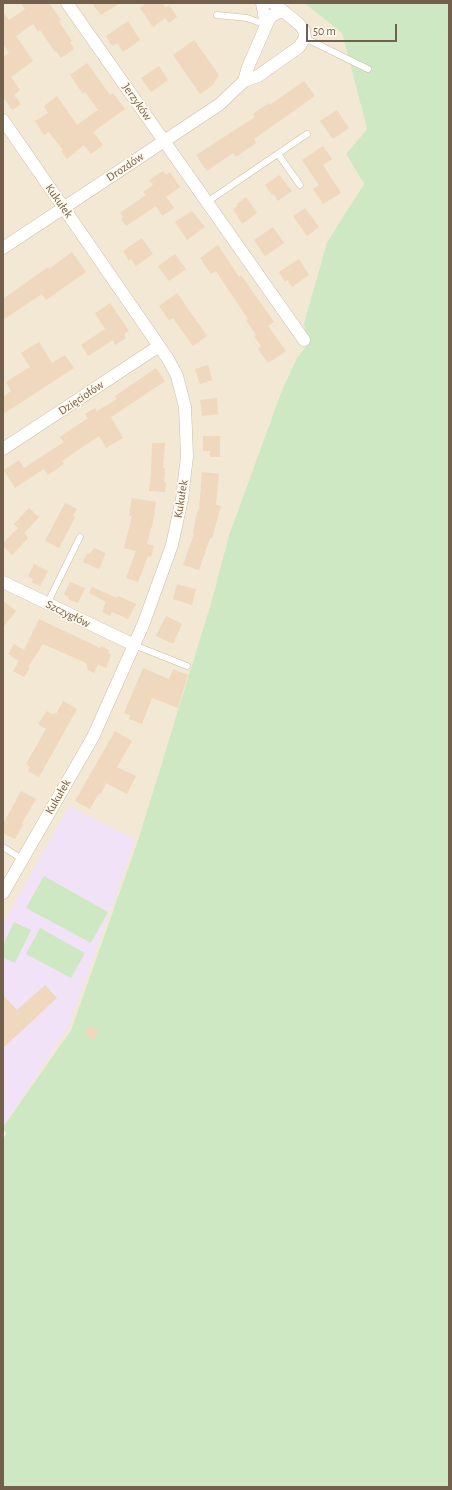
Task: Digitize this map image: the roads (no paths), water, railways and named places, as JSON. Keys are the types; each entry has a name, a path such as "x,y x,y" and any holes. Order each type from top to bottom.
{"street":[{"name":"Jerzyków","path":"67,3 304,340"},
{"path":"262,3 266,25"},
{"path":"273,3 299,24 304,30 305,38"},
{"name":"Drozdów","path":"244,81 248,67 266,25 273,15 283,11"},
{"name":"Drozdów","path":"3,248 225,100 244,81 258,76 299,47 305,38"},
{"name":"Kukułek","path":"3,120 159,346 177,376 185,407 187,456 182,499 172,546 134,645 93,737 3,893"},
{"name":"Dzięciołów","path":"3,449 159,346"},
{"name":"Szczygłów","path":"3,582 134,645"}],"lane":[{"path":"217,15 247,18 266,25"},
{"path":"305,38 368,69"},
{"path":"207,202 307,134"},
{"path":"278,154 300,186"},
{"path":"47,604 80,537"},
{"path":"134,645 187,666"},
{"path":"3,847 22,859"}]}
